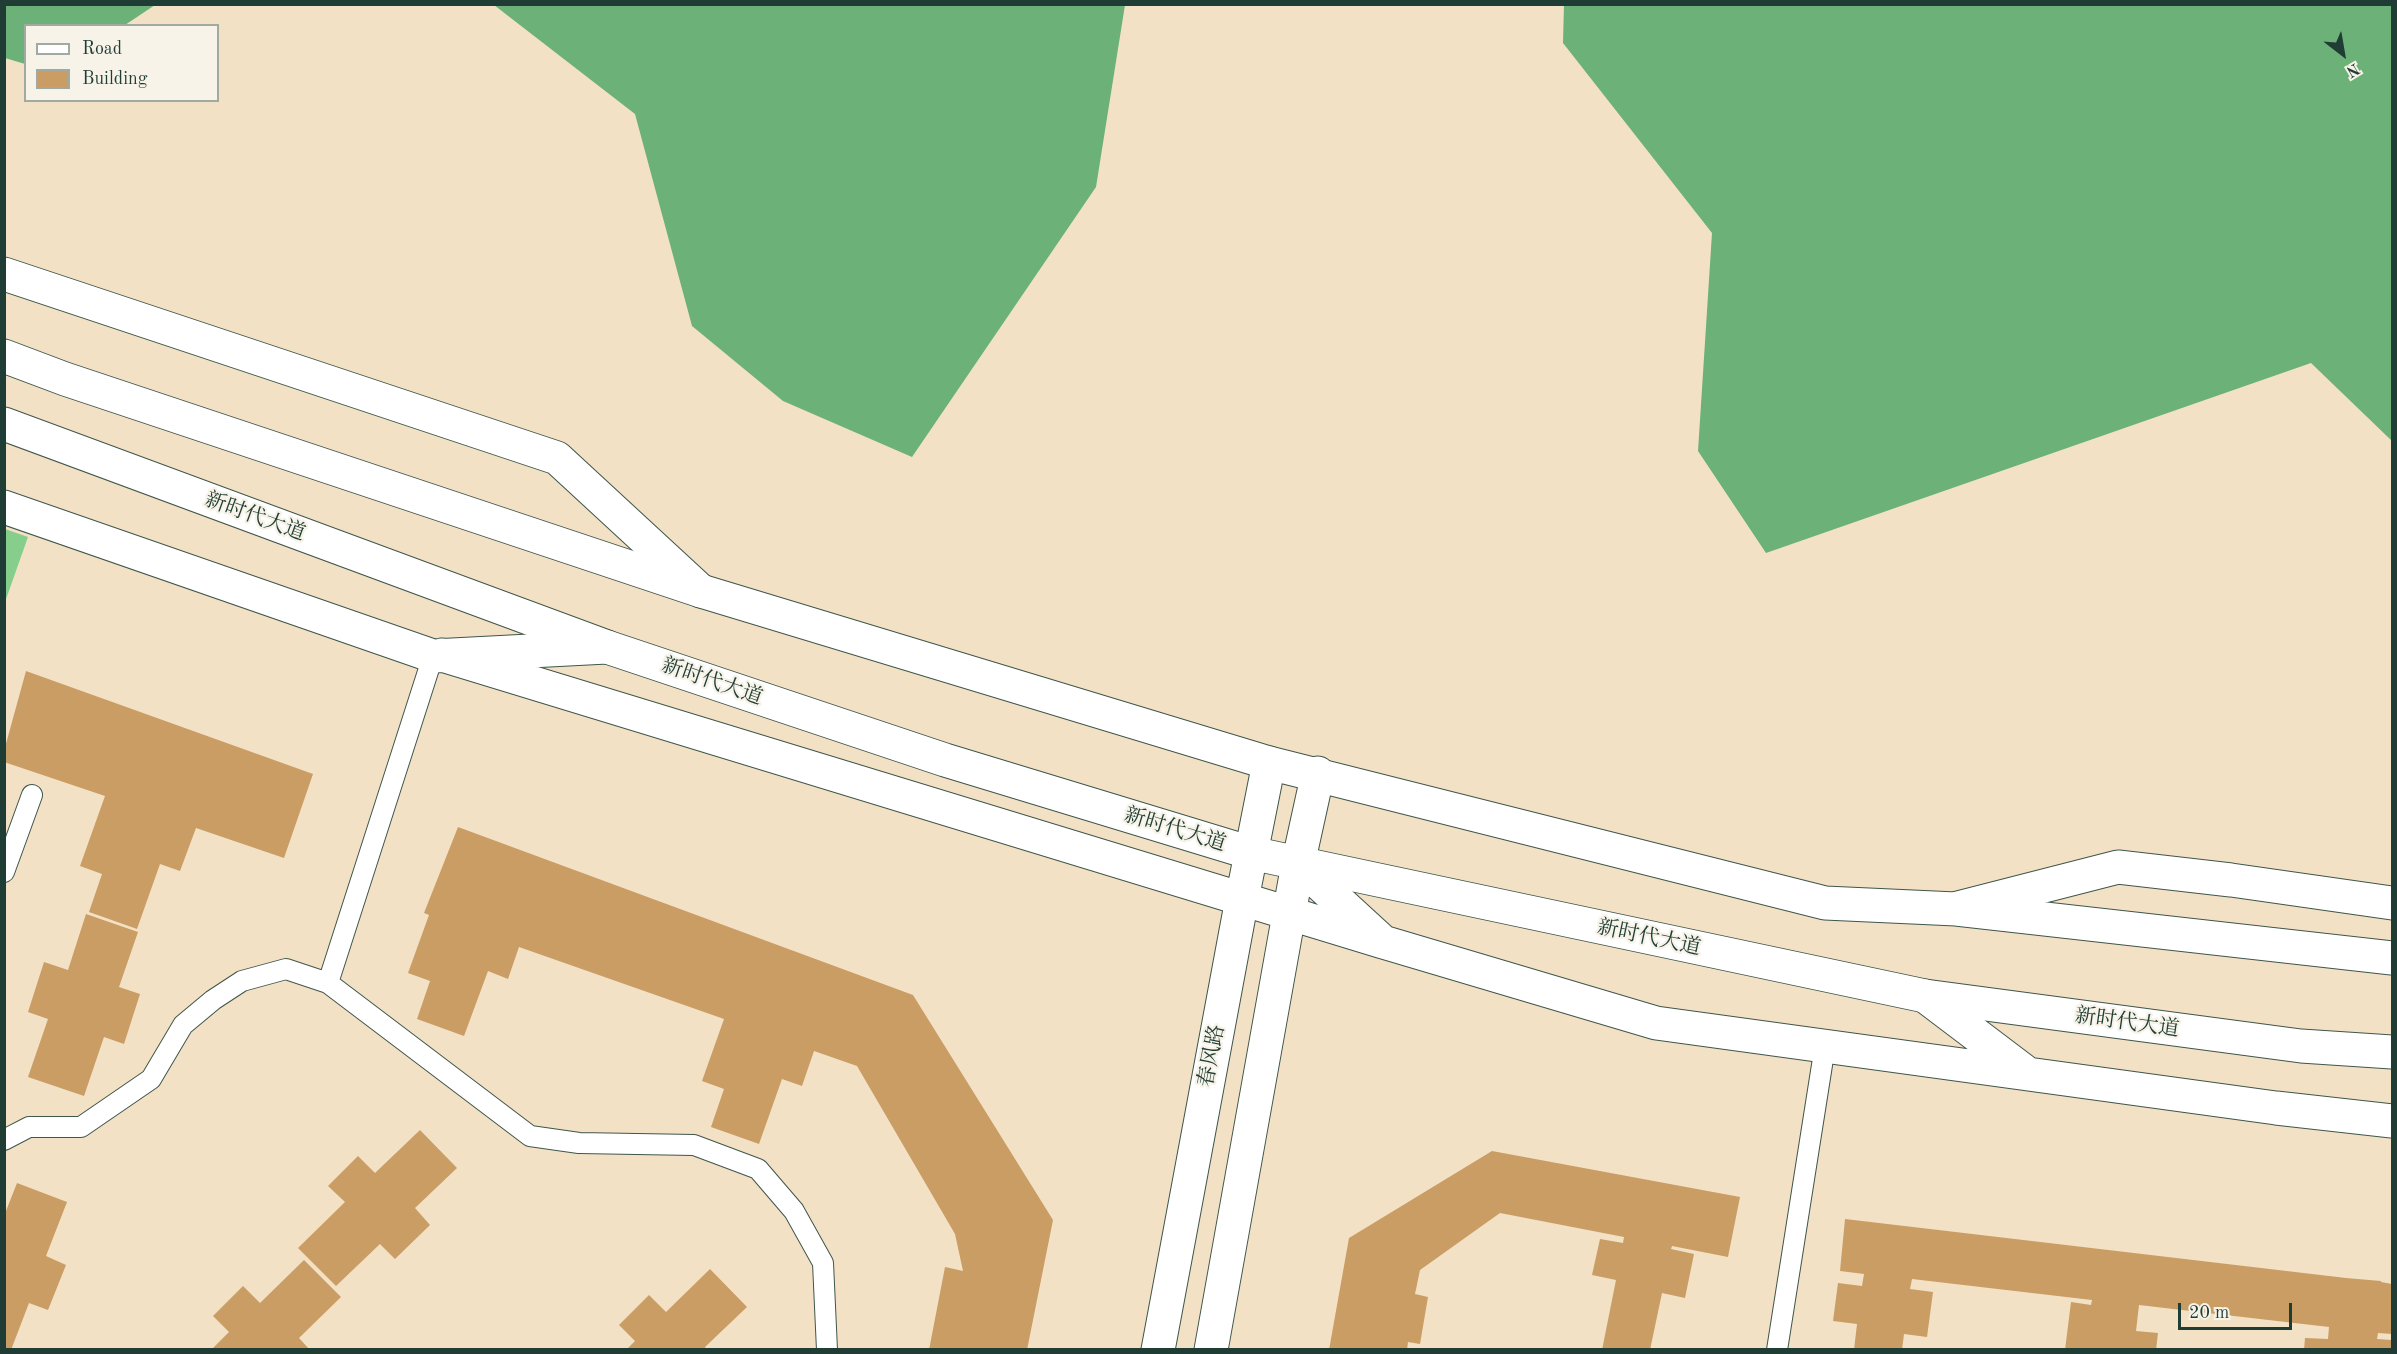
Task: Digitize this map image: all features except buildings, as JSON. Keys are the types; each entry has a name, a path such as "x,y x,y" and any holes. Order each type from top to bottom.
{"main road":[{"path":"4,274 557,458 701,591"},
{"path":"4,356 65,379 701,591 1269,763 1318,773 1825,903 1956,909 2392,958"},
{"name":"新时代大道","path":"4,424 607,646 945,760 1251,853 1925,996 2301,1046 2392,1052"},
{"path":"4,507 437,655 1656,1023 2276,1108 2392,1121"},
{"path":"437,655 607,646"},
{"name":"春风路","path":"1158,1350 1269,763"},
{"path":"1211,1350 1298,864 1318,773"},
{"path":"1298,864 1383,942"},
{"path":"1956,909 2118,867 2231,880 2392,903"},
{"path":"1925,996 2028,1074"}],"lane":[{"path":"328,983 437,655"},
{"path":"4,872 32,795"},
{"path":"4,1140 29,1127 81,1127 151,1079 183,1025 213,1000 242,981 286,969 328,983 530,1136 579,1143 694,1145 758,1169 794,1211 823,1263 827,1350"},
{"path":"1777,1350 1825,1046"}],"green space":[{"path":"5,4 155,5 126,24 24,24 24,64 5,58"},
{"path":"1564,4 2392,5 2392,441 2311,363 1766,553 1698,451 1712,233 1563,43"},
{"path":"494,5 1125,5 1096,187 912,457 783,401 692,326 635,114"},
{"path":"4,529 28,537 5,602"}]}
